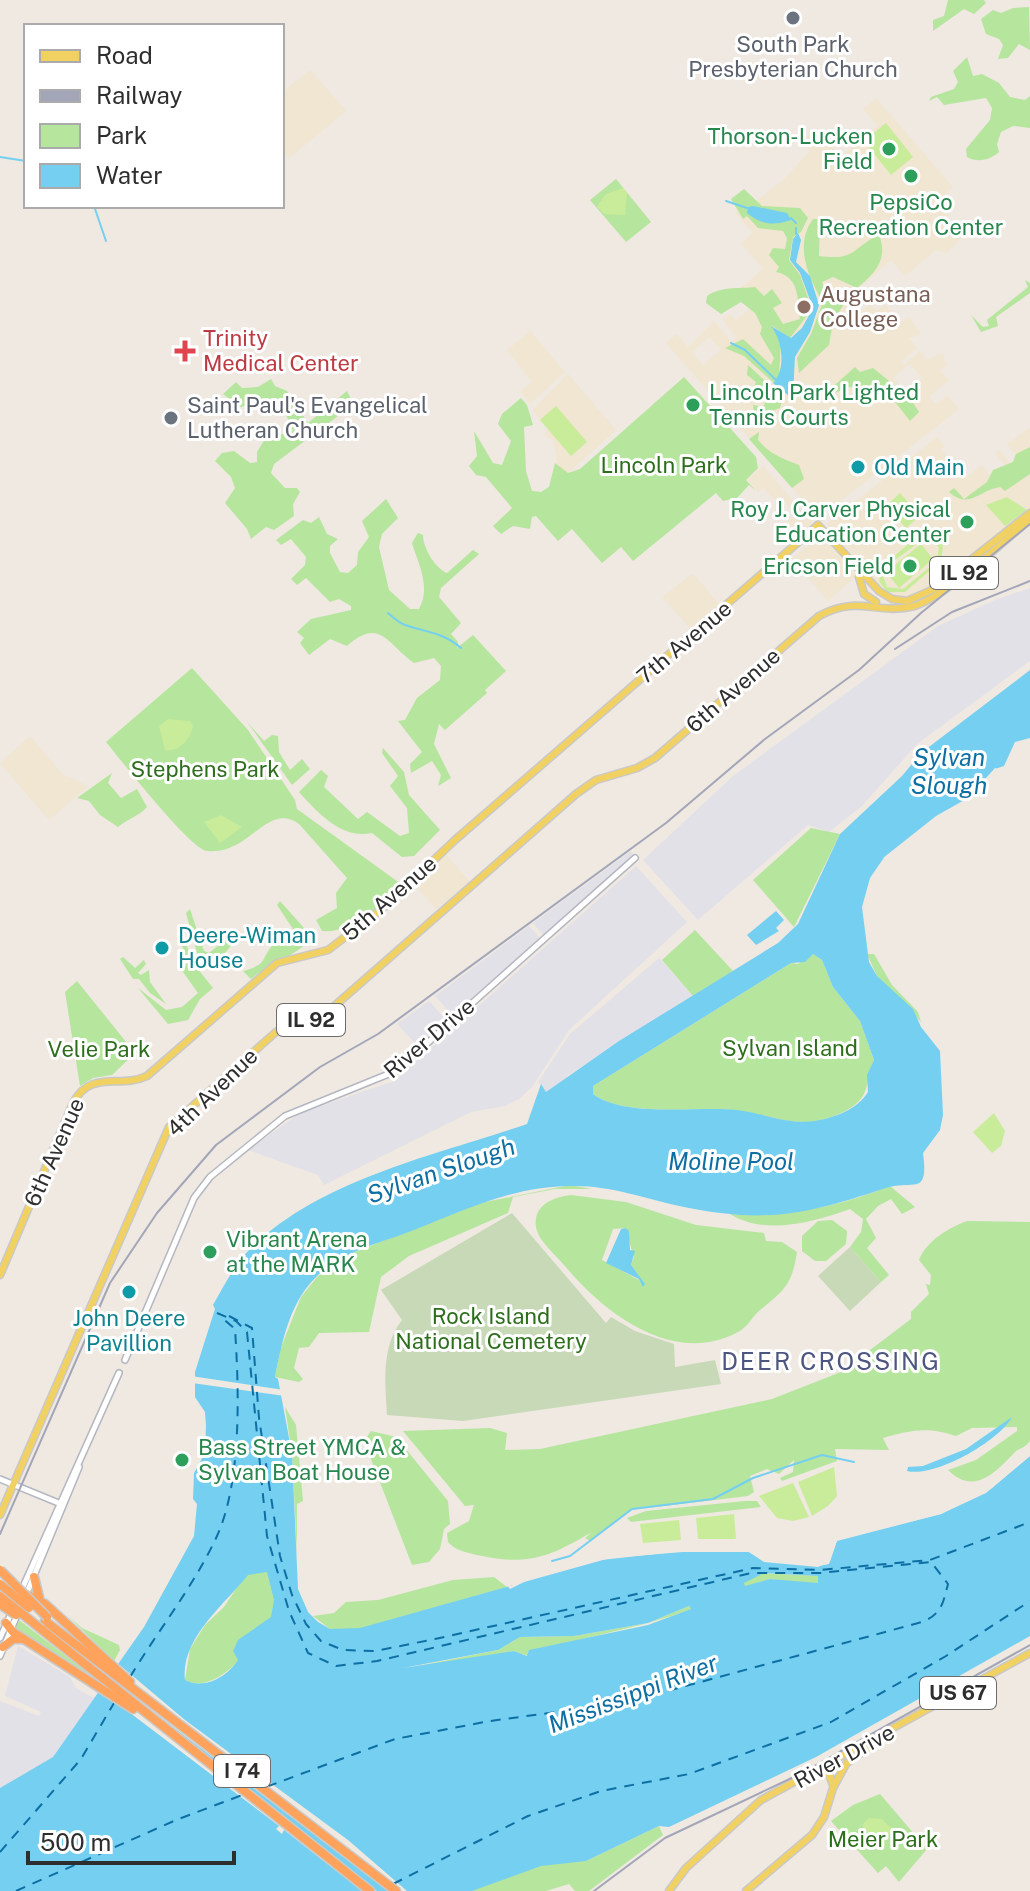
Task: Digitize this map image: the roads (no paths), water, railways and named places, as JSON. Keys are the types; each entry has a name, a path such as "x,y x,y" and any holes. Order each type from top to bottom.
{"highway":[{"path":"0,1570 43,1625"},
{"path":"34,1577 35,1591 97,1669"},
{"path":"0,1584 60,1639"},
{"path":"24,1592 45,1604"},
{"path":"0,1596 60,1639"},
{"path":"0,1604 43,1625"},
{"path":"8,1627 24,1639 97,1669"},
{"path":"1,1647 13,1639 24,1639"},
{"name":"I 74","path":"60,1639 170,1734 370,1891"},
{"name":"I 74","path":"97,1669 157,1707 396,1891"}],"main road":[{"name":"7th Avenue","path":"549,758 818,525 879,591 902,600 930,592 1030,513"},
{"name":"IL 92","path":"890,607 915,606 928,599 1030,519"},
{"path":"859,577 867,598 890,607"},
{"path":"865,615 871,604"},
{"name":"6th Avenue","path":"580,791 600,778 637,768 655,758 819,616 840,606 871,604 890,607"},
{"name":"5th Avenue","path":"144,1077 277,963 328,950 382,909 549,758"},
{"name":"4th Avenue","path":"0,1515 169,1127 276,1032 329,1011 580,791"},
{"name":"River Drive","path":"125,1360 194,1198 210,1177 260,1134 296,1110 391,1075 635,858"},
{"name":"6th Avenue","path":"0,1275 75,1098 99,1080 131,1081 144,1077"},
{"path":"1,1647 119,1373"},
{"path":"0,1479 62,1505"},
{"path":"24,1592 34,1577 62,1505"},
{"name":"River Drive","path":"669,1891 686,1868 761,1800 1030,1653"},
{"name":"US 67","path":"746,1891 803,1843 824,1817 833,1788 852,1758 886,1733"},
{"path":"815,1773 830,1775 833,1788"}],"water":[{"path":"748,207 787,213 791,220 773,224 763,222 747,213"},
{"path":"798,233 801,240 796,262 810,276 819,305 810,332 795,357 793,393 789,396 773,383 780,371 781,355 771,326 791,338 802,328 813,308 800,273 790,260 793,239"},
{"path":"1030,670 1030,738 1015,742 1004,766 995,769 968,798 883,859 870,878 862,907 869,962 877,976 913,1009 921,1027 940,1051 943,1115 940,1130 923,1153 924,1176 921,1181 810,1210 764,1215 714,1212 600,1188 550,1187 471,1207 343,1257 319,1274 295,1306 275,1377 278,1379 292,1454 298,1589 308,1612 318,1622 330,1629 360,1628 610,1558 707,1550 749,1552 764,1562 818,1567 830,1561 837,1540 941,1514 992,1488 1030,1456 1030,1636 816,1757 669,1827 659,1826 586,1861 541,1866 472,1891 0,1891 0,1788 53,1757 144,1627 194,1536 197,1504 193,1499 194,1473 205,1453 206,1426 205,1412 195,1397 195,1372 215,1309 213,1305 244,1255 278,1225 344,1187 527,1124 541,1084 546,1092 619,1041 778,943 798,924 840,834 902,776 921,753","holes":["813,954 822,960 833,987 860,1021 874,1060 867,1075 868,1092 852,1108 822,1120 805,1122 737,1110 642,1109 623,1106 593,1094 593,1086 791,963 805,962","267,1572 274,1600 271,1617 238,1640 233,1651 238,1660 228,1672 207,1683 185,1680 185,1665 197,1636 248,1575","764,1573 818,1576 818,1583 770,1579 745,1586 744,1583","689,1606 691,1609 648,1625 529,1650 527,1656 514,1651 403,1668 498,1650 520,1637 574,1636 648,1623"]},
{"path":"776,911 784,920 776,928 779,931 756,945 747,935"},
{"path":"621,1229 629,1231 630,1250 635,1251 631,1265 645,1284 643,1287 639,1279 606,1263"},
{"path":"1012,1417 995,1436 966,1455 934,1469 907,1471 908,1467 923,1466 966,1449"}],"waterway":[{"path":"0,157 24,161"},
{"path":"726,201 747,208"},
{"path":"95,208 106,241"},
{"path":"791,218 796,223"},
{"path":"796,228 796,234"},
{"path":"731,343 745,350 776,380"},
{"path":"388,613 403,624 441,636 461,648"},
{"path":"552,1561 570,1556 632,1509 713,1499 753,1478 822,1455 854,1462"}],"railway":[{"path":"0,1534 110,1283 157,1213 216,1145 320,1067 378,1034 666,823 765,739 859,670 921,613 1030,524"},
{"path":"895,649 952,612 1030,581"},
{"path":"594,1891 665,1838 800,1774 1030,1645"}],"place":[{"name":"South Park Presbyterian Church","path":"793,18"},
{"name":"Thorson-Lucken Field","path":"889,149"},
{"name":"PepsiCo Recreation Center","path":"911,176"},
{"name":"Augustana College","path":"804,307"},
{"name":"Trinity Medical Center","path":"185,351"},
{"name":"Lincoln Park Lighted Tennis Courts","path":"693,405"},
{"name":"Saint Paul's Evangelical Lutheran Church","path":"171,418"},
{"name":"Old Main","path":"858,467"},
{"name":"Roy J. Carver Physical Education Center","path":"967,522"},
{"name":"Ericson Field","path":"910,566"},
{"name":"Deere-Wiman House","path":"162,948"},
{"name":"Vibrant Arena at the MARK","path":"210,1252"},
{"name":"John Deere Pavillion","path":"129,1292"},
{"name":"Bass Street YMCA & Sylvan Boat House","path":"182,1460"}],"district":[{"name":"DEER CROSSING","path":"831,1362"}],"park label":[{"name":"Lincoln Park","path":"664,465"},
{"name":"Stephens Park","path":"205,769"},
{"name":"Sylvan Island","path":"790,1048"},
{"name":"Velie Park","path":"99,1049"},
{"name":"Rock Island National Cemetery","path":"491,1328"},
{"name":"Meier Park","path":"883,1839"}],"water label":[{"name":"Sylvan Slough","path":"949,772"},
{"name":"Moline Pool","path":"731,1162"},
{"name":"Sylvan Slough","path":"441,1171"},
{"name":"Mississippi River","path":"633,1694"}]}
